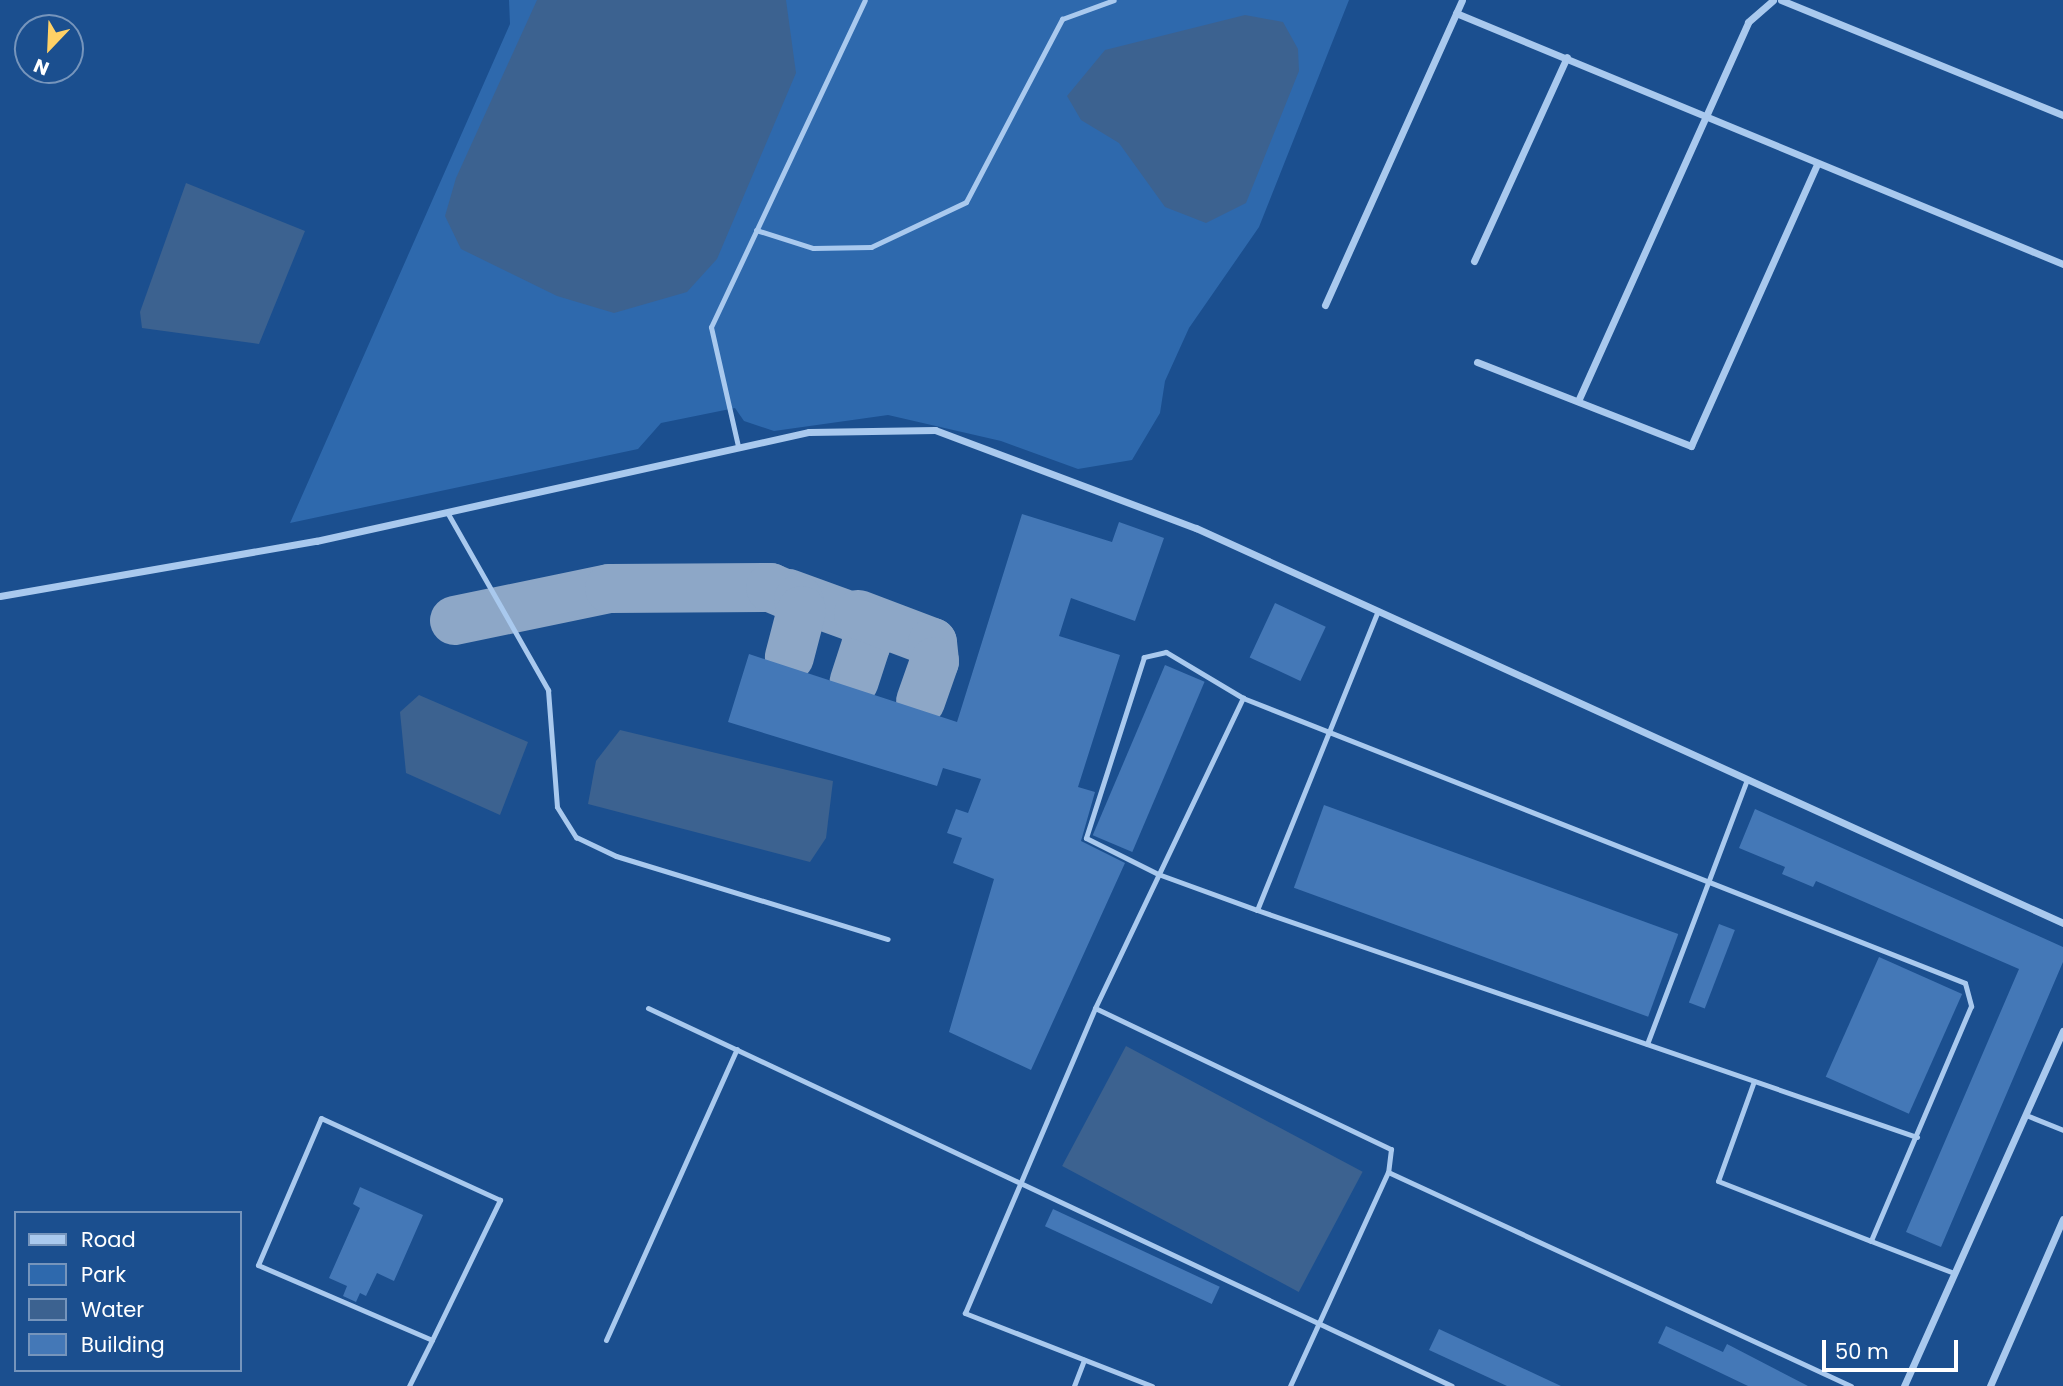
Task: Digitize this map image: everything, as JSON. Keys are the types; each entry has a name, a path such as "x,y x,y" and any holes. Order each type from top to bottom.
{"street":[{"path":"1325,305 1462,0"},
{"path":"1578,401 1709,120 1748,22 1773,0"},
{"path":"1781,0 2063,115"},
{"path":"1456,13 1567,57 1709,120 2063,264"},
{"path":"1475,261 1567,57"},
{"path":"1477,362 1696,443 1817,164"},
{"path":"0,596 447,512 808,432 935,430 1196,528 2063,923"},
{"path":"1904,1386 2063,1031"},
{"path":"1990,1386 2063,1219"}],"lane":[{"path":"738,446 709,334 864,0"},
{"path":"756,230 813,248 872,247 966,202 1062,19 1114,0"},
{"path":"447,512 548,690 557,807 576,837 616,856 888,939"},
{"path":"1257,910 1378,611"},
{"path":"1871,1241 1917,1137 1971,1006 1970,988 1242,698 1166,652 1144,657 1084,833 1158,874 1917,1137"},
{"path":"1152,1386 965,1313 1094,1008 1242,698"},
{"path":"1647,1044 1747,779"},
{"path":"648,1008 1022,1181 1452,1386"},
{"path":"1094,1008 1391,1149 1388,1172 1290,1386"},
{"path":"606,1340 737,1049"},
{"path":"1754,1081 1718,1181 1954,1273"},
{"path":"2026,1115 2063,1130"},
{"path":"409,1386 432,1340 500,1200 321,1118 258,1265 432,1340"},
{"path":"1388,1172 1851,1386"},
{"path":"1074,1386 1084,1360"}],"green space":[{"path":"509,0 1349,0 1259,227 1189,328 1165,381 1160,413 1132,460 1078,469 1001,441 888,415 774,431 744,421 735,408 661,423 638,449 290,523 510,24"}],"water":[{"path":"537,0 786,0 796,73 717,259 687,292 614,313 557,296 461,249 445,216 456,178"},
{"path":"1245,15 1283,22 1298,49 1299,71 1246,203 1206,223 1165,207 1119,143 1081,120 1067,96 1105,50"},
{"path":"186,183 305,231 259,344 142,328 140,312"},
{"path":"419,695 528,742 500,815 406,773 400,712"},
{"path":"620,730 833,781 826,838 810,862 588,804 596,761"},
{"path":"1126,1046 1363,1172 1299,1292 1062,1166"}],"building":[{"path":"1022,514 1112,542 1119,522 1164,538 1135,621 1071,598 1059,636 1120,655 1078,787 1095,792 1081,841 1125,863 1031,1070 949,1032 994,879 953,863 962,838 947,833 956,809 968,813 981,779 943,768 937,786 728,722 749,654 957,722"},
{"path":"1275,603 1326,627 1300,681 1250,657"},
{"path":"1165,665 1205,682 1132,852 1093,835"},
{"path":"1324,805 1678,934 1648,1017 1294,888"},
{"path":"1755,809 2063,947 2063,962 1941,1247 1906,1232 2019,969 1816,881 1813,887 1782,874 1785,867 1739,848"},
{"path":"1719,924 1735,930 1705,1009 1689,1002"},
{"path":"1879,957 1962,994 1909,1114 1826,1077"},
{"path":"360,1187 423,1215 394,1281 377,1273 366,1296 360,1293 356,1302 343,1296 347,1286 329,1278 360,1208 353,1204"},
{"path":"1053,1209 1220,1287 1212,1304 1045,1226"},
{"path":"1666,1326 1723,1352 1727,1344 1808,1386 1748,1386 1658,1343"},
{"path":"1439,1329 1561,1386 1507,1386 1429,1350"}],"taxiway":[{"path":"454,620 609,588 770,587 798,599 801,610 789,656"},
{"path":"788,593 865,621 866,643 854,681"},
{"path":"858,614 932,642 934,661 920,701"}]}
